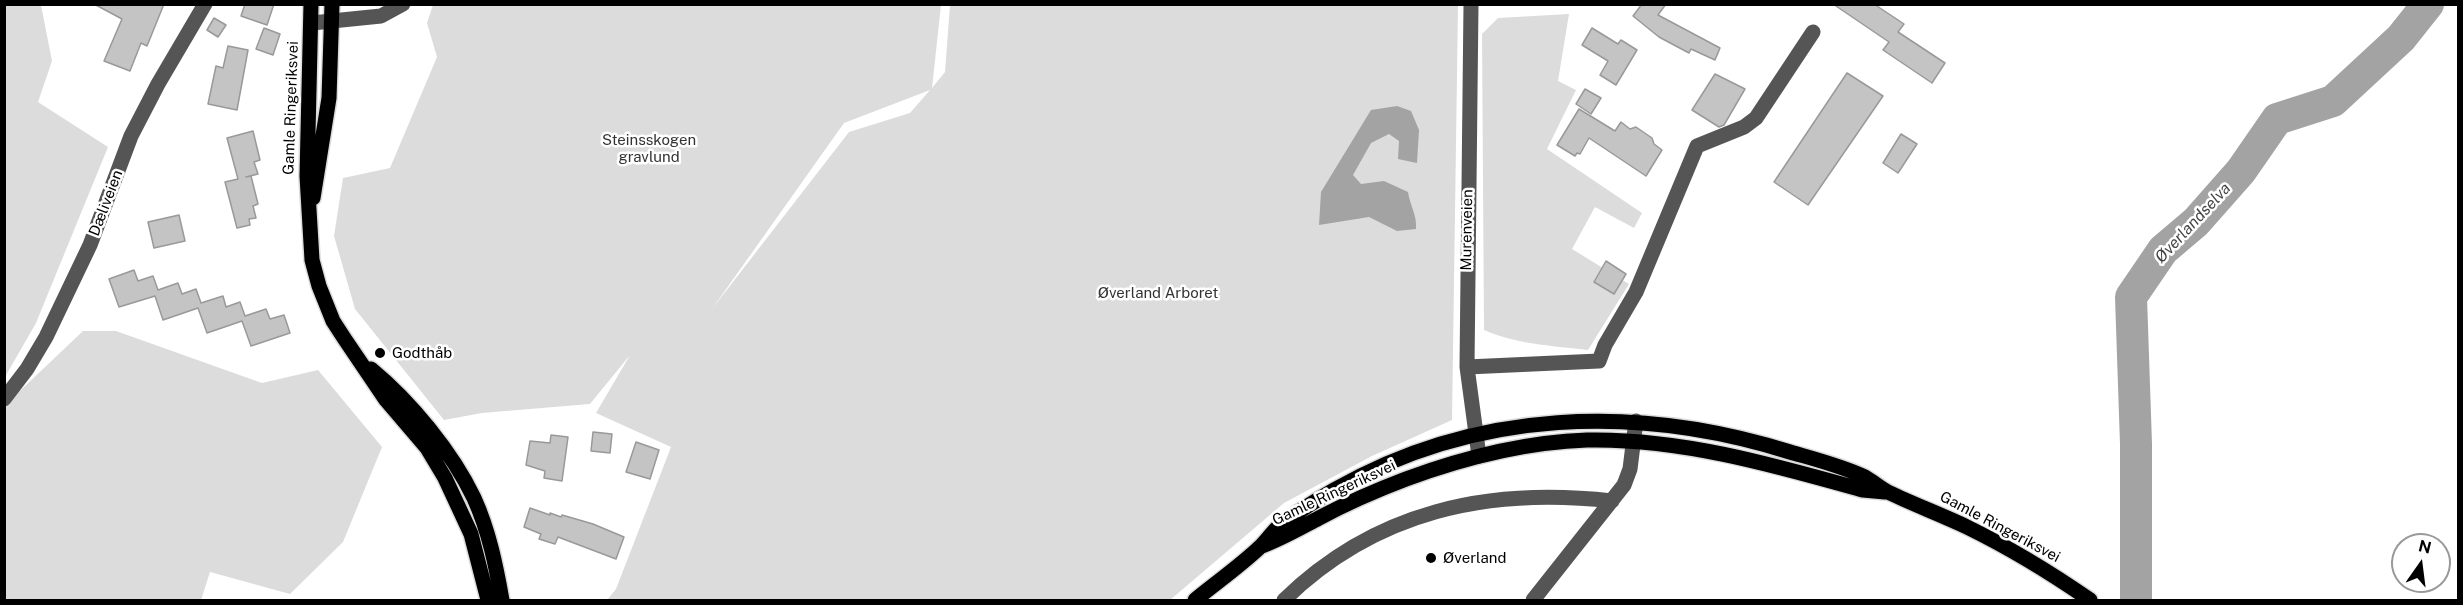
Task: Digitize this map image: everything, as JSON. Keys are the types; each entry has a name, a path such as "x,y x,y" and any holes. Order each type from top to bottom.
{"main road":[{"name":"Gamle Ringeriksvei","path":"311,4 307,176 312,260 319,286 333,321 386,400 427,448 445,478 471,534 488,600"},
{"name":"Gamle Ringeriksvei","path":"310,213 329,98 332,4"},
{"name":"Gamle Ringeriksvei","path":"361,361 394,387 437,440 473,497 486,530 502,600"},
{"name":"Gamle Ringeriksvei","path":"1196,600 1260,546 1276,529 1293,517 1351,481 1418,452 1475,434 1567,422 1636,421 1680,426 1750,440 1865,477 1888,492 1969,528 2014,552 2090,600"},
{"name":"Gamle Ringeriksvei","path":"1260,546 1285,538 1320,517 1403,480 1479,456 1551,443 1587,440 1634,442 1734,457 1863,490 1888,492"}],"street":[{"name":"Dæliveien","path":"4,399 27,369 46,337 90,245 131,136 158,84 205,4"},
{"path":"312,23 333,23 381,16 404,4"},
{"name":"Murenveien","path":"1471,4 1467,367 1479,456"},
{"path":"1467,367 1599,361 1605,345 1636,292 1696,146 1744,127 1756,118 1813,32"},
{"path":"1533,600 1624,485 1630,469 1636,421"},
{"path":"1284,600 1328,562 1383,530 1423,515 1458,506 1517,497 1567,496 1612,501"}],"green space":[{"path":"5,4 41,5 52,61 38,102 108,147 36,323 5,377"},
{"path":"433,5 941,5 932,88 945,72 950,5 1458,5 1452,420 1372,456 1284,503 1170,600 607,600 616,589 671,447 596,413 630,355 590,404 482,413 444,420 355,309 334,236 343,178 390,168 437,57 427,23","holes":["930,90 910,113 849,132 712,309 844,123"]},
{"path":"1569,14 1558,81 1576,90 1547,149 1642,213 1634,228 1595,207 1572,249 1629,284 1588,350 1522,341 1484,330 1482,34 1498,18"},
{"path":"83,331 116,331 262,383 318,370 382,447 343,542 290,594 210,572 201,600 5,600 5,405"}],"shaded area":[{"path":"1397,106 1411,111 1419,130 1417,163 1398,159 1399,141 1389,134 1371,143 1353,175 1361,184 1384,181 1408,192 1416,229 1397,231 1369,217 1319,225 1321,192 1371,110"}],"building":[{"path":"94,4 164,4 147,46 141,43 130,71 104,61 122,19"},
{"path":"245,4 274,4 267,25 241,16"},
{"path":"1642,4 1666,4 1658,15 1720,48 1715,60 1691,49 1689,53 1659,37 1633,16"},
{"path":"1833,4 1874,4 1904,24 1898,32 1945,63 1932,83 1883,50 1889,42"},
{"path":"214,18 226,25 218,37 207,30"},
{"path":"264,28 280,34 273,55 256,49"},
{"path":"1592,28 1618,44 1621,40 1637,50 1616,85 1600,75 1608,61 1582,45"},
{"path":"228,46 248,50 237,110 208,104 216,66 223,68"},
{"path":"1847,73 1883,96 1808,205 1774,182"},
{"path":"1715,74 1745,89 1724,125 1719,127 1692,110"},
{"path":"1585,89 1601,98 1591,114 1576,104"},
{"path":"1579,109 1615,131 1621,122 1630,129 1636,127 1652,138 1654,144 1662,150 1646,176 1589,138 1580,154 1577,153 1575,156 1557,145"},
{"path":"253,131 260,160 254,162 258,174 246,177 251,176 258,204 253,206 256,218 249,219 250,225 237,228 225,182 238,179 227,138"},
{"path":"1901,134 1917,144 1898,173 1883,163"},
{"path":"179,215 185,241 154,248 148,222"},
{"path":"1606,261 1626,274 1614,294 1594,282"},
{"path":"134,270 138,281 153,276 158,290 178,283 182,294 196,289 201,303 223,296 226,307 240,302 245,316 266,309 270,319 284,315 290,333 251,346 242,321 207,333 198,308 163,320 155,296 119,307 109,279"},
{"path":"593,432 612,434 610,453 591,451"},
{"path":"551,435 568,437 562,481 544,478 545,471 526,465 530,441 550,443"},
{"path":"636,442 659,450 650,479 626,472"},
{"path":"530,508 550,515 550,513 561,517 562,515 593,524 624,537 616,559 558,537 555,544 539,539 541,534 524,527"}],"waterway":[{"name":"Øverlandselva","path":"2136,600 2136,444 2131,297 2163,250 2196,222 2241,171 2277,119 2333,101 2401,38 2428,4"}],"place":[{"name":"Godthåb","path":"380,353"},
{"name":"Øverland","path":"1431,558"}],"park label":[{"name":"Steinsskogen gravlund","path":"649,148"},
{"name":"Øverland Arboret","path":"1158,293"}]}
